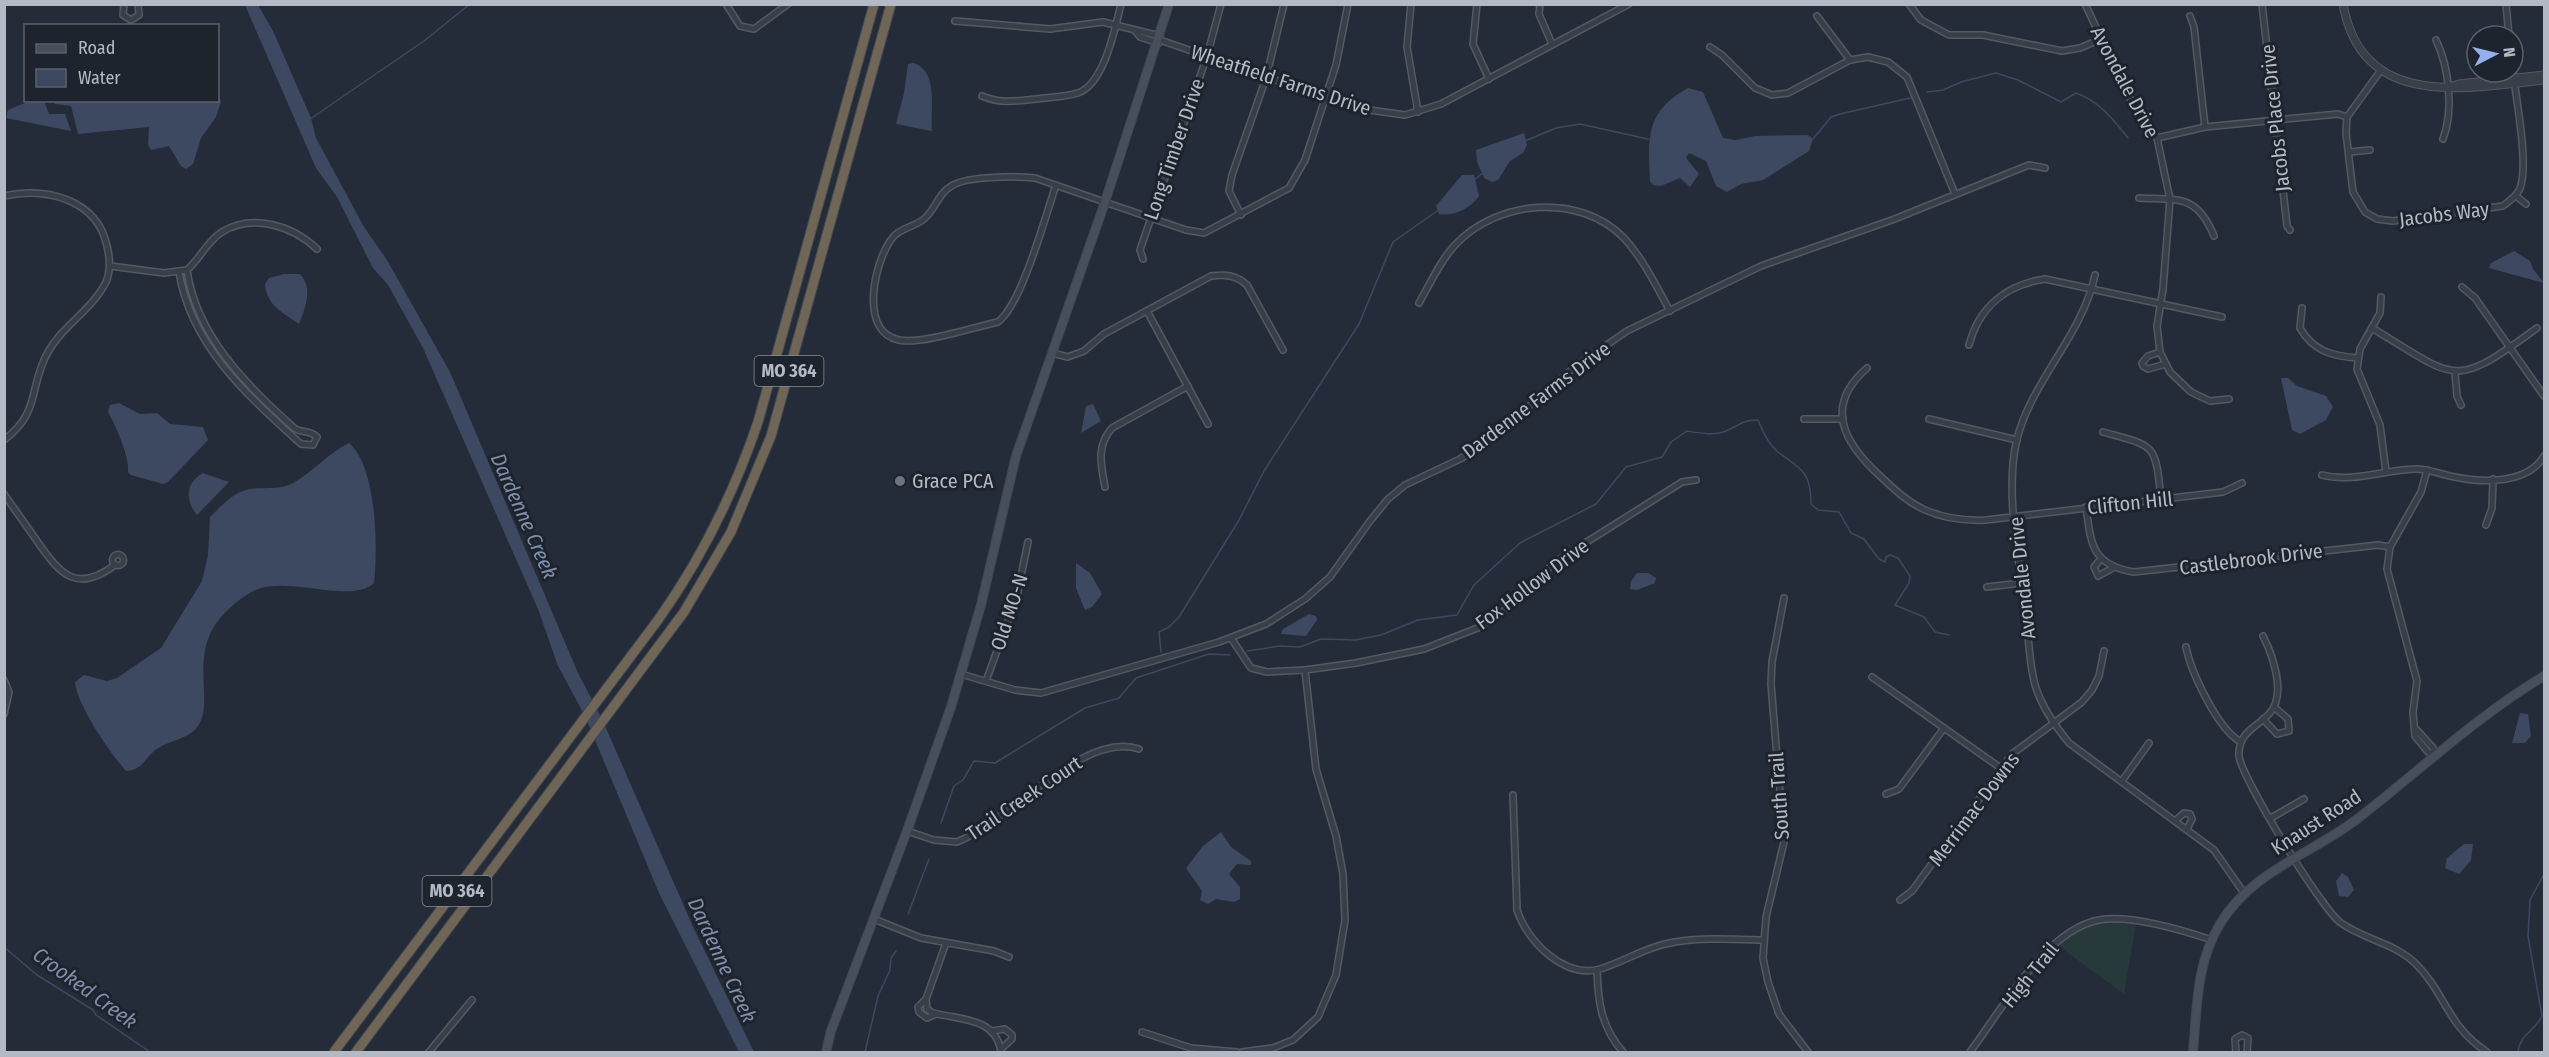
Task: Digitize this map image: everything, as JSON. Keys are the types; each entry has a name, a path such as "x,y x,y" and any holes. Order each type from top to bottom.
{"highway":[{"name":"MO 364","path":"334,1053 577,729 689,575 717,524 740,473 758,422 874,4"},
{"name":"MO 364","path":"356,1053 615,706 704,581 727,540 755,480 781,402 891,4"}],"main road":[{"path":"826,1053 831,1031 907,831 961,674 981,605 1016,456 1106,202 1160,40 1169,4"},
{"name":"Knaust Road","path":"2193,1053 2200,977 2212,940 2224,917 2244,893 2348,825 2510,698 2544,676"}],"street":[{"path":"124,4 123,15 131,20 139,15 138,4"},
{"path":"726,4 740,26 753,29 788,4"},
{"path":"982,96 998,103 1079,93 1096,80 1122,4"},
{"name":"Long Timber Drive","path":"1143,259 1140,250 1207,56 1221,4"},
{"path":"1241,215 1232,199 1231,183 1266,78 1284,4"},
{"path":"1056,185 1017,298 1006,316 998,322 912,341 891,338 882,330 873,308 888,244 898,232 925,217 947,189 956,184 1019,176 1056,185 1150,218 1204,233 1289,188 1305,160 1336,65 1348,4"},
{"path":"1411,4 1407,47 1418,112"},
{"path":"1477,4 1473,44 1489,79"},
{"path":"1540,4 1539,14 1552,45"},
{"name":"Wheatfield Farms Drive","path":"955,21 1050,29 1103,22 1135,31 1140,37 1160,40 1325,98 1385,114 1418,112 1441,105 1629,4"},
{"path":"1909,4 1921,20 1940,32 1959,37 1983,35 2062,51 2080,48 2101,39"},
{"name":"Avondale Drive","path":"2085,4 2129,97 2157,138 2170,199 2157,326 2160,352"},
{"name":"Jacobs Place Drive","path":"2262,4 2287,226 2290,230"},
{"path":"2343,4 2350,31 2358,46 2381,70 2408,84 2447,88 2465,83"},
{"path":"2506,4 2508,24"},
{"path":"1817,16 1850,60"},
{"path":"2190,16 2194,27 2205,127"},
{"path":"1936,40 1940,32"},
{"path":"2436,40 2443,58 2450,118 2443,139"},
{"path":"1710,47 1722,54 1755,88 1772,94 1788,93 1850,60 1878,58 1888,62 1906,77 1955,194"},
{"path":"2157,138 2205,127 2338,114 2348,117 2381,70"},
{"path":"2525,77 2544,75"},
{"path":"2525,79 2544,80"},
{"name":"Jacobs Way","path":"2348,117 2346,133 2353,192 2358,204 2369,215 2393,221 2503,206 2516,196 2521,187 2523,167 2515,84"},
{"path":"2349,152 2370,150"},
{"name":"Dardenne Farms Drive","path":"961,674 1015,690 1041,693 1231,638 1266,624 1305,599 1342,564 1388,499 1405,485 1460,459 1486,443 1576,366 1627,331 1761,266 1892,220 2029,165 2045,168"},
{"path":"4,196 21,193 47,194 82,207 93,216 101,228 110,266 107,280 98,295 54,342 41,368 29,414 19,428 4,440"},
{"name":"Jacobs Way","path":"2516,196 2526,204"},
{"path":"2139,198 2181,200 2198,207 2206,217 2214,236"},
{"path":"1419,303 1455,245 1476,228 1498,216 1537,206 1570,210 1591,217 1623,237 1645,264 1670,311"},
{"name":"Jacobs Way","path":"2365,224 2369,215"},
{"path":"110,266 164,273 187,270 221,232 240,225 259,223 302,235 317,249"},
{"path":"179,272 189,314 226,372 301,444 313,445 317,437 312,432 295,429 238,372 220,349 199,317 191,294 187,270"},
{"name":"Avondale Drive","path":"2095,275 2082,315 2030,407 2017,440 2013,478 2015,517 2035,686 2053,723 2069,743 2187,829 2219,856 2244,893"},
{"path":"1052,353 1068,357 1084,351 1104,334 1211,276 1233,276 1247,285 1283,350"},
{"path":"1969,345 1973,329 1988,306 2017,286 2045,279 2160,306 2222,317"},
{"path":"2462,287 2475,298 2544,396"},
{"path":"2381,297 2380,312 2357,358 2359,378 2380,425 2386,472"},
{"path":"2302,308 2300,328 2312,344 2330,354 2357,358"},
{"path":"1147,311 1208,424"},
{"path":"2372,328 2434,366 2455,373 2474,370 2537,327"},
{"path":"2166,364 2148,369 2142,363 2148,356 2160,352 2179,383 2202,398 2217,402 2229,399"},
{"path":"1804,419 1843,419 1846,394 1867,368"},
{"path":"2455,373 2457,396 2461,405"},
{"path":"1105,487 1101,446 1105,436 1112,428 1188,386"},
{"name":"Clifton Hill","path":"1843,419 1847,438 1859,456 1898,493 1923,509 1954,519 1986,520 2223,492 2242,483"},
{"path":"1929,419 2017,440"},
{"path":"2103,432 2136,440 2149,448 2156,461 2161,499"},
{"path":"2322,475 2340,478 2427,470 2457,478 2493,479 2523,475 2543,461"},
{"path":"2427,470 2421,492 2390,547 2387,569 2417,681 2413,712 2415,736 2428,752 2436,756"},
{"path":"2486,525 2492,508 2493,479"},
{"name":"Fox Hollow Drive","path":"1231,638 1251,668 1268,672 1305,670 1424,649 1480,627 1512,605 1555,562 1682,482 1696,480"},
{"path":"4,494 51,562 64,574 82,579 92,578 115,565"},
{"name":"Castlebrook Drive","path":"2086,507 2092,545 2101,560 2112,568 2134,572 2378,545 2390,547"},
{"name":"Old MO-N","path":"986,681 1017,596 1028,542"},
{"name":"Castlebrook Drive","path":"2101,560 2094,567 2098,576 2112,568"},
{"path":"1987,587 2022,583"},
{"name":"South Trail","path":"1784,598 1771,684 1784,842 1762,940 1765,970 1773,999 1788,1028 1808,1053"},
{"path":"2263,636 2278,684 2274,707 2263,719 2251,727 2241,742 2241,764 2293,859 2328,912 2353,930 2407,956 2427,976 2454,1023 2487,1053"},
{"path":"2186,647 2189,660 2225,730 2241,742"},
{"name":"Merrimac Downs","path":"1900,900 1912,891 2002,769 2024,743 2082,702 2092,690 2099,676 2104,651"},
{"path":"1242,1053 1273,1048 1293,1040 1318,1017 1336,975 1345,920 1343,874 1336,836 1316,770 1305,670"},
{"path":"1872,677 2002,769"},
{"path":"4,680 9,692 4,714"},
{"path":"2263,719 2277,734 2289,730 2288,719 2274,707"},
{"path":"1886,794 1899,789 1944,728"},
{"path":"2122,781 2149,743"},
{"name":"Trail Creek Court","path":"907,831 934,840 957,842 1094,752 1126,745 1139,749"},
{"path":"1513,795 1515,895 1522,926 1544,953 1576,967 1597,970 1664,944 1719,939 1762,940"},
{"path":"2271,818 2304,799"},
{"name":"Avondale Drive","path":"2175,821 2184,813 2190,814 2192,819 2187,829"},
{"path":"874,919 921,938 994,951 1009,957"},
{"name":"High Trail","path":"1970,1053 2042,957 2060,938 2079,927 2099,920 2132,921 2212,940"},
{"path":"946,943 926,999 927,1009 936,1014 975,1021 992,1031 1001,1051 1012,1039 1012,1035 1005,1029 992,1031"},
{"path":"1597,970 1602,1019 1623,1053"},
{"path":"429,1053 472,1000"},
{"path":"1142,1032 1191,1048 1237,1053"},
{"path":"2236,1053 2235,1039 2242,1035 2247,1038 2247,1053"}],"shaded area":[{"path":"2100,922 2136,924 2124,994 2058,944 2062,939"}],"water":[{"path":"245,5 258,5 273,31 311,118 316,138 364,227 387,260 450,372 578,673 602,719 694,929 754,1052 739,1052 659,893 585,716 558,666 538,609 423,348 388,285 373,268 337,197 316,168"},
{"path":"914,63 927,74 930,83 932,131 896,124 908,64"},
{"path":"1688,88 1703,92 1723,138 1735,140 1755,136 1808,135 1813,139 1809,151 1763,180 1741,184 1727,192 1716,186 1706,161 1689,153 1686,158 1699,174 1690,187 1680,178 1661,186 1653,185 1650,181 1649,151 1652,127 1664,106"},
{"path":"219,98 221,101 216,117 201,138 193,164 186,169 181,166 169,146 151,150 148,145 149,127 78,134 71,106 54,102 219,102"},
{"path":"44,102 49,114 65,114 71,131 6,118 8,110 25,103"},
{"path":"1524,133 1527,145 1523,153 1510,161 1498,180 1492,182 1484,178 1477,162 1476,150"},
{"path":"1462,175 1474,175 1479,196 1461,211 1439,214 1436,206"},
{"path":"2514,251 2530,261 2544,283 2489,268 2491,263"},
{"path":"284,274 300,274 306,285 306,304 299,324 276,308 266,292 265,284 269,278"},
{"path":"2281,378 2288,378 2297,386 2326,396 2333,407 2326,420 2300,434 2292,430"},
{"path":"119,403 140,414 157,413 170,424 203,427 208,440 168,482 163,484 131,475 128,472 122,442 108,412 110,405"},
{"path":"1093,404 1101,421 1081,433 1086,406"},
{"path":"349,443 358,454 370,489 376,550 374,583 364,589 351,591 272,586 258,589 238,601 221,617 211,632 206,647 203,716 198,726 188,735 159,747 139,767 126,771 103,741 88,716 75,682 84,675 107,681 117,678 161,648 202,581 208,555 210,517 225,502 243,491 287,486"},
{"path":"203,473 229,482 197,515 190,504 189,492 193,482"},
{"path":"1076,563 1090,573 1102,594 1092,607 1085,610 1076,588"},
{"path":"1637,573 1648,573 1656,578 1655,583 1637,590 1630,589 1631,581"},
{"path":"1309,614 1316,616 1317,620 1306,636 1281,634 1283,629"},
{"path":"2520,713 2528,714 2531,736 2525,743 2512,743"},
{"path":"1221,832 1231,847 1251,861 1251,865 1237,864 1229,874 1240,887 1240,899 1234,902 1216,899 1208,904 1200,900 1202,891 1186,868 1203,846"},
{"path":"2464,844 2473,844 2471,860 2459,874 2445,868 2447,858"},
{"path":"2342,873 2348,877 2354,890 2348,897 2339,896 2336,881"}],"waterway":[{"path":"310,119 424,41 470,4"},
{"path":"1927,92 1943,90 1961,82 1996,73 2018,80 2061,102 2076,93 2084,96 2105,111 2128,138"},
{"path":"1813,139 1831,117 1910,98"},
{"path":"1525,141 1556,128 1580,124 1648,139"},
{"path":"1475,179 1483,173"},
{"path":"1161,652 1159,632 1169,627 1179,617 1239,520 1264,471 1359,324 1393,242 1437,211"},
{"path":"1247,651 1280,646 1300,647 1321,639 1355,640 1381,635 1418,620 1457,615 1474,585 1520,543 1596,504 1626,467 1662,457 1671,442 1687,431 1717,433 1753,420 1758,420 1774,449 1803,472 1809,484 1811,504 1818,510 1839,512 1851,533 1864,539 1879,559 1885,562 1886,557 1890,555 1898,558 1910,576 1909,583 1895,605 1924,617 1935,632 1949,635"},
{"path":"941,823 954,786 963,780 974,761 995,763 1085,708 1119,698 1136,678 1209,654 1230,655"},
{"path":"908,914 929,859"},
{"path":"2518,1052 2522,1041 2542,1016 2528,936 2530,900 2544,874"},
{"name":"Crooked Creek","path":"4,947 37,975 93,1010 96,1015 150,1052"},
{"path":"865,1052 878,996 890,970 891,958 896,951"}],"place":[{"name":"Grace PCA","path":"900,481"}],"water label":[{"name":"Dardenne Creek","path":"524,516"},
{"name":"Dardenne Creek","path":"722,960"}]}
